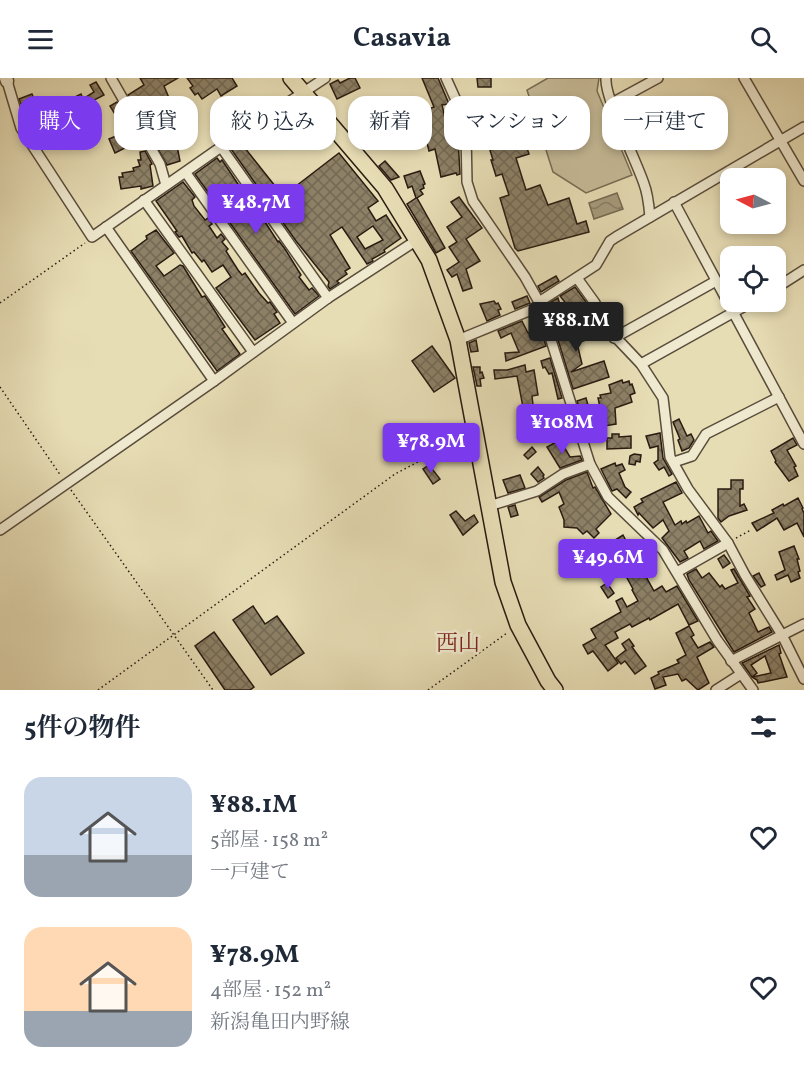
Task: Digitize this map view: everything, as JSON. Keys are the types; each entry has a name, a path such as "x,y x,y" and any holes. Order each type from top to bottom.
{"main road":[{"path":"291,78 385,188 429,260 458,340 503,582 518,625 555,690"}],"street":[{"path":"111,78 160,164 166,185"},
{"path":"296,96 325,78"},
{"path":"606,78 610,96"},
{"path":"625,96 658,78"},
{"path":"744,78 804,181"},
{"path":"448,79 464,118 467,182 473,201 525,277 539,302 590,464 608,497 663,550 731,661 753,690"},
{"path":"6,81 21,128 92,237 217,150"},
{"path":"458,340 536,308 539,302 596,265 610,242 804,127"},
{"path":"223,150 328,298"},
{"path":"630,150 645,187 650,217"},
{"path":"186,173 293,323"},
{"path":"144,200 253,352"},
{"path":"674,202 804,444"},
{"path":"106,227 214,381"},
{"path":"0,530 214,381 328,298 417,240"},
{"path":"786,282 804,270"},
{"path":"577,278 595,303 604,325 641,364 663,398 670,457 688,489 728,543 782,635 804,679"},
{"path":"615,338 716,281"},
{"path":"641,364 733,313"},
{"path":"674,462 692,456 706,434 779,397"},
{"path":"489,507 537,492 563,474 590,464"},
{"path":"677,572 728,543"},
{"path":"731,661 804,624"},
{"path":"716,690 741,674"}],"path":[{"path":"0,303 92,237"},
{"path":"0,387 213,690"},
{"path":"98,690 395,474 475,431"},
{"path":"728,543 751,530"},
{"path":"428,690 518,625"}],"shaded area":[{"path":"548,78 599,78 597,91 602,103 602,150 622,150 632,175 586,193 553,172 546,150 590,150 590,96 529,96 527,90"}],"water":[{"path":"617,193 623,209 594,219 589,203"}],"building":[{"path":"140,78 178,78 164,86 168,96 129,96 144,85"},
{"path":"187,78 232,78 237,86 221,96 217,89 202,99 190,88 193,86"},
{"path":"355,78 360,88 337,99 330,84 338,80 340,83"},
{"path":"422,78 438,78 446,96 442,105 444,150 459,150 460,174 441,177 435,149 432,150 432,108 434,107 432,96 429,96"},
{"path":"477,78 491,78 491,87 478,87"},
{"path":"96,82 104,95 88,96 94,92 90,85"},
{"path":"114,137 114,150 121,150 115,153 109,139"},
{"path":"159,150 178,150 180,161 167,165"},
{"path":"232,150 246,150 283,196 339,153 378,201 368,208 376,221 386,215 401,238 367,264 342,227 330,235 350,268 345,271 347,274 337,281 339,283 330,289 329,282 296,241","holes":["373,226 383,240 365,249 357,237"]},
{"path":"490,150 528,150 529,154 516,158 526,190 540,185 548,205 569,198 577,224 586,221 589,232 518,251 515,248 500,198 509,195 502,174 496,176 491,160 493,160"},
{"path":"145,151 152,164 150,165 153,186 141,189 141,186 121,189 119,177 123,177 122,173 134,171 133,168 140,166 138,160 141,160 140,152"},
{"path":"217,158 220,162 222,160 251,207 254,205 285,249 301,275 299,277 309,290 312,288 319,296 295,314 195,174"},
{"path":"385,161 399,177 391,180 379,166"},
{"path":"420,171 425,184 420,190 423,194 417,198 445,248 436,253 407,204 416,198 412,186 408,188 404,176"},
{"path":"183,182 195,197 192,200 194,206 205,220 208,218 212,224 209,226 217,238 221,234 225,239 222,242 238,270 242,275 245,273 259,293 277,312 274,314 280,323 255,340 216,288 231,277 223,265 212,272 204,260 202,262 194,252 192,253 182,236 179,237 175,232 177,231 156,201"},
{"path":"459,197 482,228 466,239 480,261 466,269 472,288 463,291 457,274 452,277 447,270 459,262 449,247 457,242 447,227 462,217 451,202"},
{"path":"156,230 174,253 156,266 164,276 180,265 183,266 202,297 205,296 213,308 225,327 222,329 240,354 217,371 131,251 147,239 146,236"},
{"path":"556,276 559,281 541,292 538,286"},
{"path":"575,287 589,306 594,318 586,322 579,305 572,311 560,296"},
{"path":"527,296 530,303 515,309 512,302"},
{"path":"558,298 568,334 588,328 592,338 577,343 582,364 571,372 604,361 609,377 573,389 551,317 559,315 551,302"},
{"path":"494,301 501,309 498,310 500,315 487,321 480,304"},
{"path":"522,321 528,333 541,330 546,346 506,361 505,353 519,352 511,333 501,338 498,331"},
{"path":"476,340 478,351 471,352 469,343"},
{"path":"432,346 455,378 434,392 412,361"},
{"path":"550,358 562,398 558,399 552,373 549,374 545,367 543,368 541,361"},
{"path":"525,365 526,372 534,370 538,395 532,396 533,405 523,407 517,376 495,379 494,370 507,370"},
{"path":"473,367 480,367 480,373 482,372 484,378 480,379 481,386 477,386"},
{"path":"622,380 623,383 629,381 630,385 632,384 635,393 630,395 632,402 615,408 616,424 604,426 598,398 601,398 600,395 611,393 609,385"},
{"path":"586,398 591,416 583,419 577,401"},
{"path":"565,406 569,420 557,426 558,428 540,434 537,428 526,432 522,420"},
{"path":"679,419 687,436 691,434 694,440 689,448 682,451 673,422"},
{"path":"660,433 663,458 672,474 669,476 664,467 659,470 654,463 658,460 658,446 650,448 646,436"},
{"path":"612,434 619,434 619,437 631,436 631,448 607,449 607,438 612,438"},
{"path":"793,438 797,445 787,450 796,466 794,467 798,476 789,481 775,462 771,451"},
{"path":"560,440 570,457 580,456 582,460 560,468 547,447"},
{"path":"532,447 536,452 528,459 524,455"},
{"path":"641,455 640,462 636,461 635,465 629,464 630,456"},
{"path":"615,463 616,466 622,464 625,470 619,473 625,487 631,492 626,498 617,489 612,491 601,469"},
{"path":"429,465 440,479 433,484 423,469"},
{"path":"538,467 544,478 538,482 531,474"},
{"path":"587,472 593,488 595,487 611,514 596,529 599,533 594,538 587,531 583,534 577,528 564,527 559,507 564,504 559,492 542,502 539,497 566,480"},
{"path":"520,475 525,488 508,493 503,480"},
{"path":"731,480 743,480 743,489 740,489 740,506 744,504 747,510 729,516 721,522 718,518 718,489 731,489"},
{"path":"676,482 682,493 663,502 675,525 681,521 682,524 686,521 687,523 699,516 708,533 711,531 718,541 704,549 700,541 684,551 688,558 680,562 662,538 669,531 663,520 653,528 639,513 638,515 634,507 643,502 641,499"},
{"path":"798,498 804,513 804,537 797,523 784,530 777,518 757,531 752,523 774,513 772,510 783,504 784,506"},
{"path":"515,505 518,515 511,517 508,507"},
{"path":"456,511 465,521 474,515 478,522 463,535 450,515"},
{"path":"623,535 632,552 623,558 612,542"},
{"path":"794,546 799,559 797,559 800,578 791,582 788,575 777,580 775,575 785,570 779,552"},
{"path":"651,547 656,552 636,565 633,559"},
{"path":"724,555 730,563 723,568 718,559"},
{"path":"641,564 654,591 662,586 666,592 677,586 698,621 689,625 678,604 650,620 649,618 632,627 630,624 615,632 618,638 605,645 618,663 608,671 593,651 588,654 583,645 596,638 591,629 621,612 616,601 622,598 627,607 638,601 626,572"},
{"path":"696,569 702,578 709,573 720,587 722,585 725,589 738,583 731,570 734,569 755,609 749,613 758,632 769,627 772,632 734,652 689,580 687,574"},
{"path":"759,573 765,585 761,587 753,576"},
{"path":"607,583 614,593 608,598 601,587"},
{"path":"253,606 265,624 277,616 304,653 271,675 233,620"},
{"path":"689,626 694,635 691,637 698,648 710,642 714,647 697,657 709,683 698,690 686,679 682,681 678,674 663,677 666,685 655,689 651,678 659,674 658,672 679,663 677,660 686,655 676,633"},
{"path":"214,632 254,687 250,690 225,690 195,646"},
{"path":"629,639 646,666 635,674 625,661 621,664 616,658 626,650 622,644"},
{"path":"779,645 781,653 779,654 787,677 758,683 752,677 742,663","holes":["765,656 771,673 752,677 757,673 751,665"]}],"district":[{"name":"西山","path":"458,642"}]}
